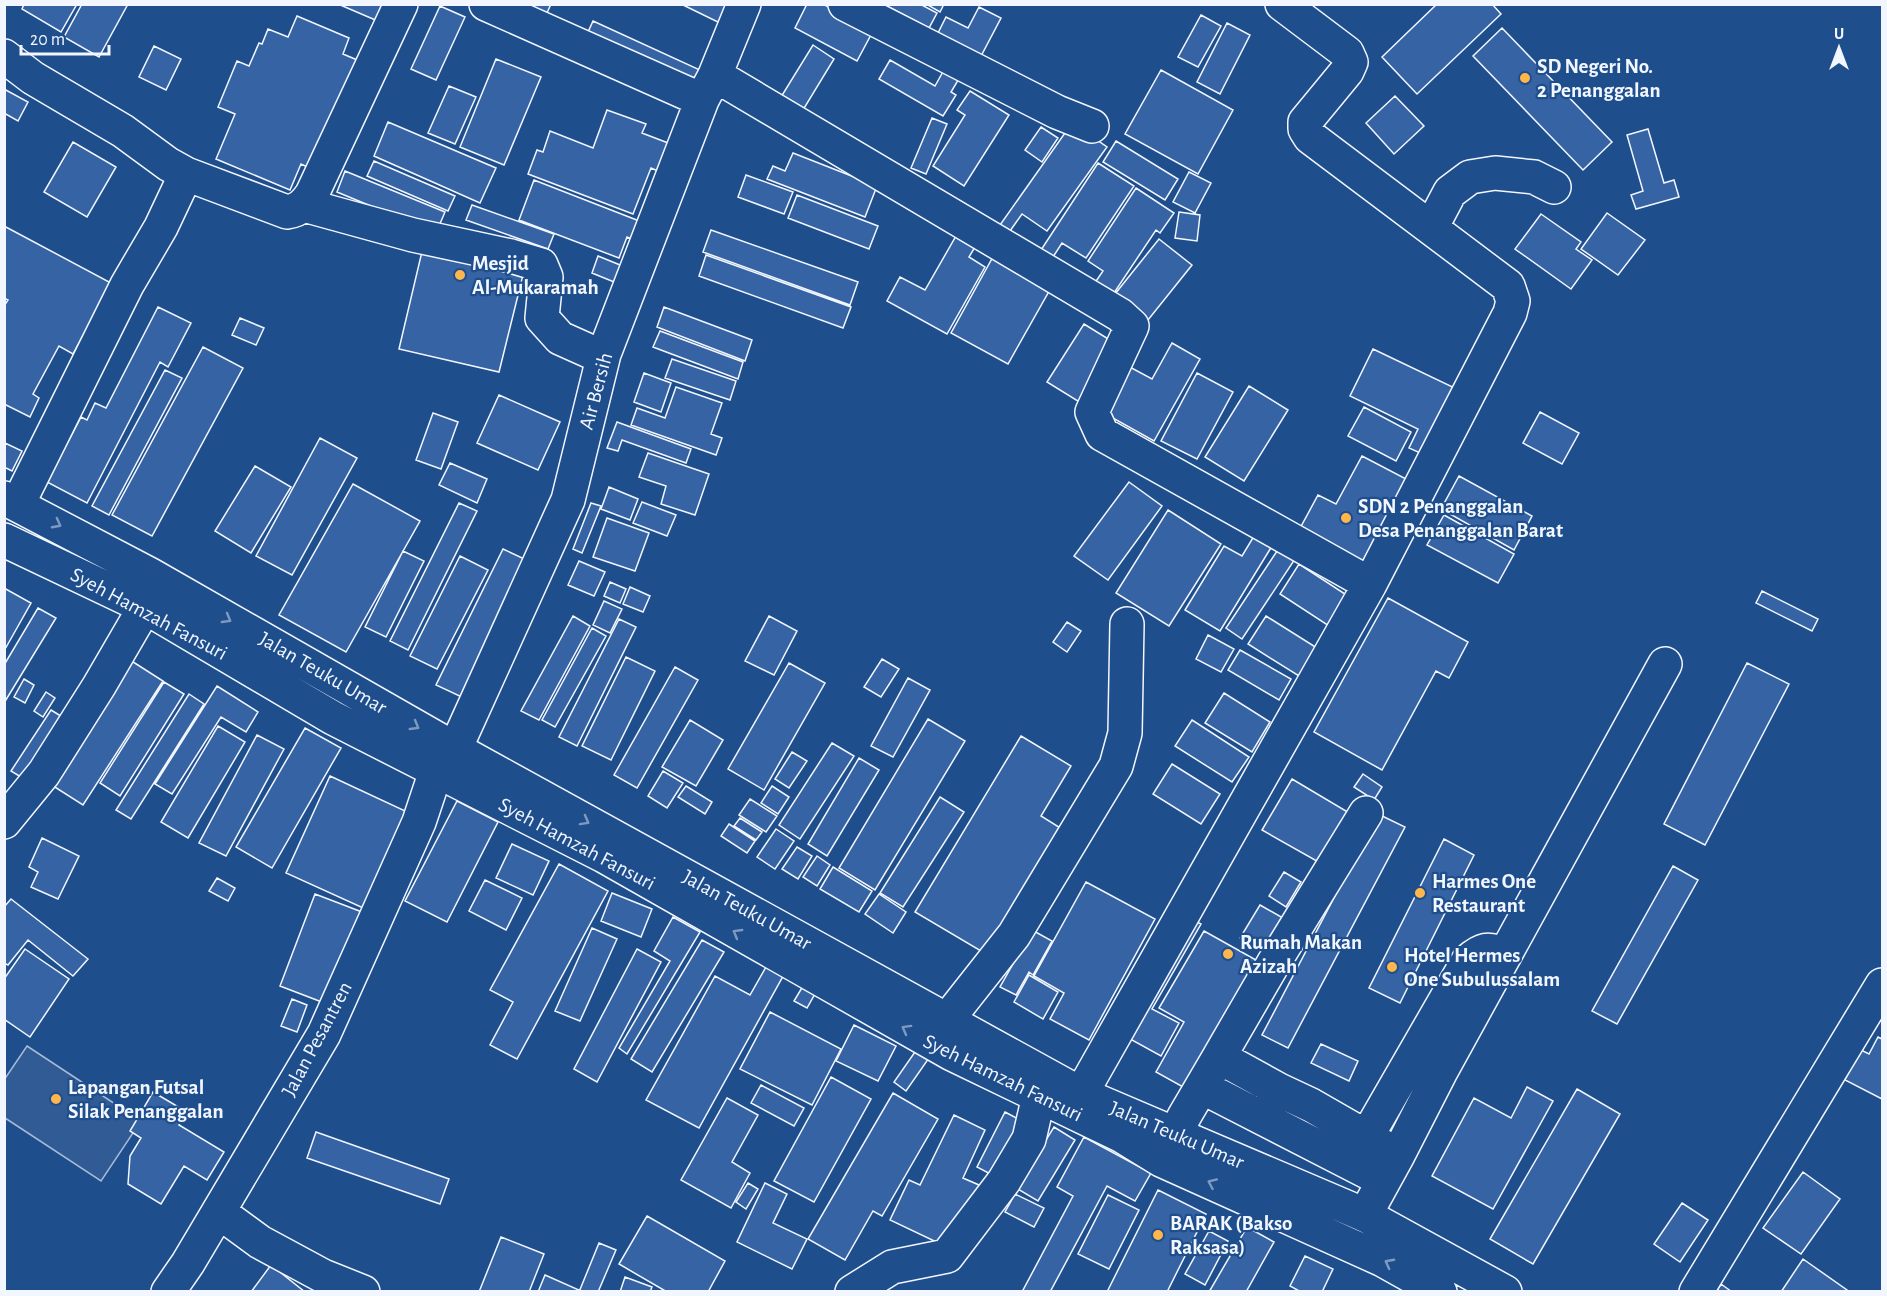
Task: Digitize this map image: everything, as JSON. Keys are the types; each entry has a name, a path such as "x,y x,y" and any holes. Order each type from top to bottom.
{"main road":[{"path":"4,56 33,78 114,126 186,174 287,212 295,211 304,206 312,194 401,4"},
{"path":"486,4 709,88 1120,315 1132,326 1092,412 1102,434 1370,584"},
{"name":"Air Bersih","path":"446,760 568,500 604,354 744,4"},
{"path":"845,4 1057,112 1092,126"},
{"path":"1081,1094 1370,584 1510,314 1513,301 1508,286 1310,137 1305,129 1305,122 1347,71 1351,62 1347,53 1281,4"},
{"path":"1431,228 1449,192 1470,177 1496,173 1534,177 1554,187"},
{"path":"11,501 127,285 161,227 186,174"},
{"path":"304,206 413,235 511,256 541,265 546,277 542,318 560,338 589,351 604,354"},
{"name":"Jalan Teuku Umar","path":"11,501 149,574 446,760 947,1020 1081,1094 1168,1147 1365,1215 1505,1292"},
{"name":"Syeh Hamzah Fansuri","path":"4,540 145,607 333,718 446,760 604,856 952,1054 1122,1136 1168,1147 1440,1292"},
{"path":"4,822 44,773 145,607"},
{"path":"947,1020 1014,934 1116,766 1125,733 1127,624"},
{"path":"1365,1215 1441,1071 1665,664"},
{"name":"Jalan Pesantren","path":"168,1292 189,1263 324,1034 446,760"},
{"path":"1168,1147 1273,964 1366,813"},
{"path":"1366,1138 1468,961 1484,950 1493,949 1505,955"},
{"path":"1696,1292 1882,985"},
{"path":"1219,1057 1311,1105 1366,1138 1390,1168"},
{"path":"1202,1087 1390,1168"},
{"path":"852,1292 892,1268 947,1256 1004,1181 1029,1139 1039,1096"},
{"path":"219,1212 260,1242 323,1276 363,1292"}],"shaded area":[{"name":"Lapangan Futsal Silak Penanggalan","path":"27,1046 141,1121 101,1181 5,1118 4,1080"}],"building":[{"path":"24,4 77,4 61,32 22,9"},
{"path":"82,4 128,4 99,57 64,37"},
{"path":"338,4 396,4 387,25"},
{"path":"524,4 551,4 546,15"},
{"path":"681,4 734,4 724,25"},
{"path":"807,4 823,4 873,31 857,61 795,28"},
{"path":"883,4 920,4 937,13 929,28"},
{"path":"926,4 944,4 940,12"},
{"path":"1437,4 1492,4 1501,14 1417,94 1382,57"},
{"path":"440,6 465,17 436,80 411,69"},
{"path":"979,7 1001,18 980,58 937,35 946,17 968,28"},
{"path":"1201,15 1221,26 1198,67 1178,57"},
{"path":"297,16 349,38 343,54 362,62 316,171 301,164 290,190 216,159 235,114 218,107 237,61 249,66 268,29 288,37"},
{"path":"593,21 700,70 691,90 584,41"},
{"path":"1227,23 1250,35 1220,94 1197,82"},
{"path":"1502,28 1612,142 1583,170 1473,56"},
{"path":"813,45 834,59 803,110 781,97"},
{"path":"154,46 181,59 166,90 139,77"},
{"path":"496,59 541,77 504,165 460,147"},
{"path":"890,60 935,86 945,68 960,77 951,92 956,95 943,116 879,79"},
{"path":"1161,70 1233,110 1198,174 1125,134"},
{"path":"449,86 476,97 455,144 428,133"},
{"path":"4,89 28,102 18,121 4,113"},
{"path":"970,91 1009,115 964,186 933,166 965,115 957,110"},
{"path":"1395,96 1424,126 1394,154 1366,123"},
{"path":"607,110 646,124 642,133 676,146 665,174 651,168 633,214 528,174 537,150 543,152 550,131 593,148"},
{"path":"932,118 947,124 926,174 911,168"},
{"path":"388,122 496,168 480,203 374,156"},
{"path":"1072,123 1107,147 1047,231 1022,214 1010,231 1000,225"},
{"path":"1041,127 1058,138 1042,162 1025,150"},
{"path":"1648,129 1664,183 1674,180 1679,197 1636,209 1631,195 1643,191 1627,135"},
{"path":"1116,141 1178,179 1165,200 1103,162"},
{"path":"73,142 116,167 87,217 44,192"},
{"path":"793,153 877,186 865,217 767,179 773,166 785,171"},
{"path":"374,161 455,196 448,211 367,176"},
{"path":"1098,163 1134,186 1086,258 1062,243 1053,257 1041,250"},
{"path":"345,171 445,212 436,233 337,192"},
{"path":"1189,172 1211,183 1195,213 1173,202"},
{"path":"746,175 793,192 784,214 738,197"},
{"path":"534,180 647,224 640,242 627,237 619,258 519,220"},
{"path":"1136,188 1174,213 1160,233 1156,230 1110,299 1092,287 1103,271 1088,261"},
{"path":"797,195 878,226 869,249 788,218"},
{"path":"472,205 554,234 548,249 466,220"},
{"path":"1179,212 1200,215 1197,241 1175,238"},
{"path":"1607,213 1645,240 1618,275 1581,249"},
{"path":"1541,214 1581,242 1576,249 1592,260 1571,289 1515,249"},
{"path":"4,226 111,283 73,354 59,346 33,394 39,398 30,417 4,404 4,306 8,300 4,298"},
{"path":"711,230 858,282 850,305 703,252"},
{"path":"956,236 975,247 969,257 985,267 947,334 887,301 900,277 925,290"},
{"path":"1159,239 1192,265 1148,320 1115,294"},
{"path":"424,243 525,267 499,372 399,349"},
{"path":"706,255 851,307 843,328 699,276"},
{"path":"994,255 1052,286 1008,364 951,333"},
{"path":"598,256 625,267 619,284 592,273"},
{"path":"158,307 191,323 168,367 160,362 87,503 47,482 81,417 87,420 95,403 106,408"},
{"path":"664,307 752,340 745,361 657,327"},
{"path":"240,318 264,328 256,345 232,335"},
{"path":"1084,324 1118,345 1081,403 1047,382"},
{"path":"660,331 743,362 738,379 653,347"},
{"path":"1172,343 1200,359 1154,441 1102,412 1128,366 1152,379"},
{"path":"203,347 243,368 152,536 112,515"},
{"path":"1373,349 1461,391 1429,457 1409,448 1418,429 1350,396"},
{"path":"672,359 736,381 730,400 665,378"},
{"path":"165,370 182,378 109,515 92,506"},
{"path":"644,373 671,383 661,412 634,402"},
{"path":"1197,373 1233,392 1197,459 1161,441"},
{"path":"1249,386 1288,410 1244,481 1205,457"},
{"path":"676,387 722,403 711,434 722,438 716,455 631,425 637,408 665,418"},
{"path":"499,395 560,422 538,470 477,443"},
{"path":"1364,407 1411,432 1396,461 1348,436"},
{"path":"1540,412 1579,433 1562,464 1523,443"},
{"path":"433,413 458,422 441,469 416,460"},
{"path":"617,422 691,449 686,463 622,440 618,451 607,448"},
{"path":"320,438 357,458 292,575 256,556"},
{"path":"5,443 22,451 12,471 4,467"},
{"path":"648,453 709,474 695,515 661,504 666,486 639,477"},
{"name":"SDN 2 Penanggalan Desa Penanggalan Barat","path":"1362,456 1408,480 1362,565 1298,532 1318,495 1336,504"},
{"path":"450,463 487,479 477,503 439,485"},
{"path":"255,466 291,487 251,553 215,531"},
{"path":"1459,476 1532,516 1514,550 1441,509"},
{"path":"1129,482 1162,506 1108,580 1074,556"},
{"path":"353,484 420,521 346,652 279,615"},
{"path":"609,487 638,499 630,520 601,509"},
{"path":"642,502 676,515 667,536 633,523"},
{"path":"459,503 477,511 408,650 390,641"},
{"path":"591,503 601,506 582,553 573,549"},
{"path":"1168,510 1221,544 1169,626 1116,593"},
{"path":"1444,515 1514,554 1498,583 1427,545"},
{"path":"607,518 649,533 635,571 593,557"},
{"path":"1254,536 1272,546 1220,631 1185,610 1224,546 1242,556"},
{"path":"1279,548 1295,559 1242,639 1226,628"},
{"path":"503,549 533,563 466,699 436,685"},
{"path":"403,551 424,561 386,637 365,627"},
{"path":"460,556 488,570 437,669 410,656"},
{"path":"579,561 605,572 594,596 568,585"},
{"path":"1299,564 1348,596 1329,626 1280,594"},
{"path":"610,582 626,589 620,603 604,596"},
{"path":"630,587 650,596 643,612 623,604"},
{"path":"4,588 31,603 4,651"},
{"path":"1762,591 1818,619 1812,631 1756,603"},
{"path":"1388,598 1468,642 1449,678 1436,671 1382,770 1314,732"},
{"path":"604,601 622,609 610,633 593,625"},
{"path":"38,608 56,618 4,703 4,665"},
{"path":"573,616 590,626 539,720 521,711"},
{"path":"769,616 797,631 774,675 745,661"},
{"path":"1266,616 1317,648 1299,676 1248,644"},
{"path":"619,619 636,627 577,746 559,737"},
{"path":"1067,622 1081,631 1067,652 1053,642"},
{"path":"592,628 606,636 555,727 542,720"},
{"path":"1208,635 1234,649 1221,672 1196,659"},
{"path":"1240,650 1291,679 1279,700 1228,670"},
{"path":"626,657 655,671 611,760 582,746"},
{"path":"882,659 899,669 881,697 864,687"},
{"path":"130,660 163,681 83,805 50,784"},
{"path":"789,663 825,683 764,790 728,769"},
{"path":"1747,663 1789,684 1705,845 1664,824"},
{"path":"675,667 698,680 637,788 614,775"},
{"path":"908,678 930,690 893,757 871,746"},
{"path":"24,679 34,685 25,703 14,697"},
{"path":"164,682 184,694 120,796 100,783"},
{"path":"217,686 258,712 246,732 221,717 172,794 155,784"},
{"path":"46,692 55,698 43,717 34,711"},
{"path":"1224,693 1270,722 1252,752 1205,723"},
{"path":"189,694 204,704 131,819 116,810"},
{"path":"51,710 69,721 29,782 11,771"},
{"path":"928,719 965,741 875,890 839,868"},
{"path":"690,720 723,740 696,786 662,767"},
{"path":"1192,720 1249,757 1232,782 1175,746"},
{"path":"218,726 245,742 188,838 161,822"},
{"path":"305,728 341,748 272,868 236,847"},
{"path":"257,735 284,749 226,856 199,843"},
{"path":"1021,736 1071,766 1041,816 1062,829 986,954 915,912"},
{"path":"832,743 854,756 800,839 779,825"},
{"path":"792,752 807,761 789,788 775,779"},
{"path":"859,758 879,770 827,856 808,844"},
{"path":"1172,764 1220,794 1201,824 1153,794"},
{"path":"663,771 683,783 667,808 648,796"},
{"path":"1363,774 1382,787 1374,800 1354,787"},
{"path":"330,776 416,816 372,912 286,873"},
{"path":"1292,779 1351,814 1322,864 1262,830"},
{"path":"686,786 712,802 705,814 678,797"},
{"path":"772,786 789,797 778,814 761,803"},
{"path":"940,797 964,812 903,907 880,893"},
{"path":"750,799 777,816 766,832 739,815"},
{"path":"457,801 498,822 447,922 405,901"},
{"path":"1378,814 1405,827 1288,1048 1262,1035"},
{"path":"740,818 762,832 756,840 734,826"},
{"path":"729,824 755,841 747,853 721,836"},
{"path":"776,829 794,841 775,869 757,857"},
{"path":"42,838 79,856 58,899 31,887 38,872 29,867"},
{"path":"1444,839 1474,855 1400,1003 1369,988"},
{"path":"512,844 549,861 533,895 496,878"},
{"path":"797,847 812,856 798,879 782,869"},
{"path":"817,856 830,865 817,886 803,877"},
{"path":"559,864 608,891 517,1059 490,1045 513,1002 490,990"},
{"path":"1673,866 1698,880 1617,1024 1592,1011"},
{"path":"833,867 872,891 859,912 820,889"},
{"path":"1284,872 1301,882 1286,907 1269,896"},
{"path":"217,878 235,888 228,901 209,891"},
{"path":"485,880 522,898 506,930 469,911"},
{"path":"1086,882 1155,919 1089,1040 1050,1019 1064,993 1034,976"},
{"path":"612,893 652,909 641,937 601,921"},
{"path":"315,894 362,912 327,1004 280,986"},
{"path":"879,894 906,912 893,933 865,914"},
{"path":"11,899 88,959 73,976 28,940 8,965 4,963 4,907"},
{"path":"1260,905 1283,918 1262,951 1240,938"},
{"path":"1187,916 1201,924 1152,1009 1179,1023 1161,1056 1121,1034"},
{"path":"673,917 700,932 627,1054 619,1048 670,961 654,951"},
{"path":"592,928 617,939 580,1021 555,1011"},
{"path":"1032,930 1052,941 1033,975 1029,972 1016,995 1000,987"},
{"path":"1204,931 1265,965 1192,1092 1156,1072 1184,1022 1159,1008"},
{"path":"702,940 724,952 652,1072 631,1059"},
{"path":"25,949 69,979 30,1037 4,1019 4,979"},
{"path":"637,949 661,962 597,1082 574,1069"},
{"path":"770,960 787,969 699,1128 646,1100 715,976 750,995"},
{"path":"1029,975 1058,992 1043,1019 1014,1002"},
{"path":"803,986 816,992 807,1008 794,1001"},
{"path":"292,999 307,1005 297,1032 281,1026"},
{"path":"770,1012 841,1049 812,1105 740,1069"},
{"path":"854,1025 896,1046 878,1081 836,1061"},
{"path":"1878,1037 1882,1039 1882,1099 1845,1080 1859,1049 1869,1054"},
{"path":"1321,1044 1358,1061 1349,1081 1311,1063"},
{"path":"917,1049 929,1058 906,1091 894,1082"},
{"path":"831,1077 871,1099 814,1202 774,1181"},
{"path":"761,1085 804,1108 794,1126 751,1103"},
{"path":"1527,1087 1553,1101 1493,1209 1432,1176 1474,1098 1511,1118"},
{"path":"1577,1089 1620,1114 1533,1264 1490,1239"},
{"path":"153,1092 187,1112 179,1125 224,1152 207,1180 184,1166 161,1204 128,1184 130,1156 141,1138 130,1131"},
{"path":"893,1093 938,1119 882,1216 873,1211 845,1260 808,1239"},
{"path":"727,1098 758,1115 732,1162 750,1173 731,1208 681,1180"},
{"path":"1005,1112 1024,1122 996,1177 977,1167"},
{"path":"954,1115 985,1130 963,1178 979,1185 949,1248 890,1220 909,1180 920,1185"},
{"path":"1054,1127 1075,1140 1038,1201 1016,1188"},
{"path":"316,1132 449,1179 440,1204 307,1158"},
{"path":"1084,1137 1151,1173 1135,1201 1107,1186 1050,1292 1022,1292 1073,1196 1057,1187"},
{"path":"1803,1172 1840,1199 1801,1254 1763,1228"},
{"path":"748,1183 758,1189 746,1209 736,1202"},
{"path":"765,1183 787,1194 773,1223 807,1239 792,1269 737,1242"},
{"path":"1158,1190 1206,1214 1167,1292 1107,1292"},
{"path":"1015,1194 1044,1208 1034,1227 1005,1212"},
{"path":"1108,1195 1139,1210 1109,1269 1078,1254"},
{"path":"1682,1203 1708,1220 1680,1262 1654,1244"},
{"path":"647,1216 725,1261 708,1292 667,1292 619,1264"},
{"path":"1247,1227 1274,1242 1246,1292 1209,1292"},
{"path":"1209,1231 1228,1241 1205,1285 1185,1274"},
{"path":"501,1237 544,1254 529,1292 479,1292"},
{"path":"599,1243 616,1250 598,1292 579,1292"},
{"path":"1305,1256 1333,1269 1322,1292 1301,1292 1290,1286"},
{"path":"1803,1259 1847,1290 1846,1292 1781,1292"},
{"path":"271,1265 305,1292 251,1292"},
{"path":"545,1275 579,1290 578,1292 538,1292"},
{"path":"625,1277 652,1287 650,1292 620,1292"},
{"path":"1721,1284 1732,1292 1716,1292"}],"place":[{"name":"SD Negeri No. 2 Penanggalan","path":"1525,78"},
{"name":"Mesjid Al-Mukaramah","path":"460,275"},
{"name":"SDN 2 Penanggalan Desa Penanggalan Barat","path":"1346,518"},
{"name":"Harmes One Restaurant","path":"1420,893"},
{"name":"Rumah Makan Azizah","path":"1228,954"},
{"name":"Hotel Hermes One Subulussalam","path":"1392,967"},
{"name":"Lapangan Futsal Silak Penanggalan","path":"56,1099"},
{"name":"BARAK (Bakso Raksasa)","path":"1158,1235"}]}
